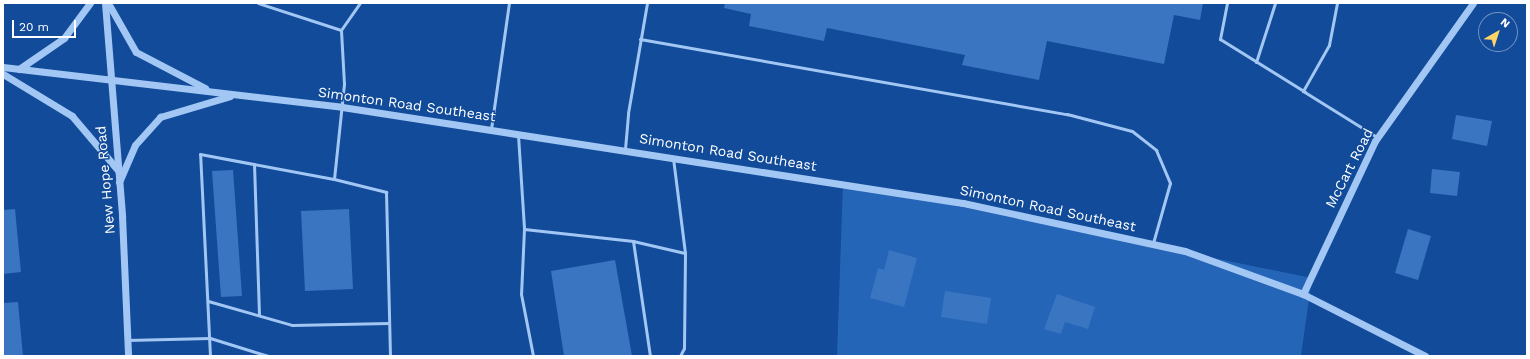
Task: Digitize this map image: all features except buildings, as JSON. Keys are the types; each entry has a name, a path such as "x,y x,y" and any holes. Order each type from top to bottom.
{"street":[{"path":"19,69 64,38 90,3"},
{"name":"New Hope Road","path":"105,3 118,183 128,356"},
{"path":"108,3 136,52 210,91"},
{"name":"McCart Road","path":"1303,294 1377,137 1473,3"},
{"name":"Simonton Road Southeast","path":"3,67 234,95 342,106 673,156 963,203 1185,251 1303,294 1425,356"},
{"path":"3,74 72,116 117,169"},
{"path":"118,183 135,145 160,117 234,95"}],"lane":[{"path":"258,3 341,30"},
{"path":"334,179 342,106 341,30 360,3"},
{"path":"491,129 509,3"},
{"path":"625,149 640,39 647,3"},
{"path":"1227,3 1220,39 1377,137"},
{"path":"1256,62 1275,3"},
{"path":"1306,92 1303,91 1329,45 1337,3"},
{"path":"640,39 1067,114 1132,130 1156,150 1170,183 1153,243"},
{"path":"518,133 524,229 521,294 533,356"},
{"path":"210,356 200,154 334,179 386,192 390,356"},
{"path":"673,156 685,253 684,348 680,356"},
{"path":"254,164 259,316"},
{"path":"524,229 633,241 685,253"},
{"path":"633,241 650,356"},
{"path":"208,301 292,325 389,323"},
{"path":"127,340 210,338 268,356"}],"shaded area":[{"path":"843,183 1312,278 1301,356 837,356"}]}
